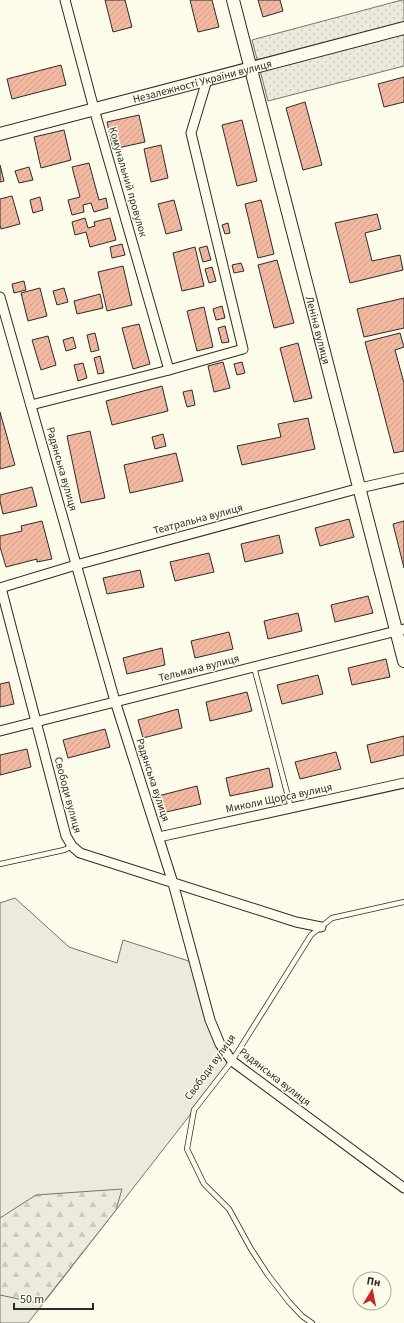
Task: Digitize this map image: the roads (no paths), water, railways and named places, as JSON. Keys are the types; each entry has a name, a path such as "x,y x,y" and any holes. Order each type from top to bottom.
{"street":[{"name":"Комунальний провулок","path":"65,0 94,109 169,370"},
{"name":"Леніна вулиця","path":"233,0 360,488 400,630 404,661"},
{"name":"Незалежності України вулиця","path":"0,134 404,28"},
{"path":"31,405 243,350 191,133 207,80"},
{"name":"Радянська вулиця","path":"0,297 115,702 173,883 210,1020 220,1044 232,1061 404,1188"},
{"name":"Театральна вулиця","path":"0,588 76,565 360,488 404,478"},
{"name":"Свободи вулиця","path":"0,588 37,722 66,836 72,846 80,853 296,922 321,927"},
{"name":"Тельмана вулиця","path":"0,731 400,630"},
{"name":"Миколи Щорса вулиця","path":"159,837 404,783"}],"lane":[{"path":"254,667 291,808"},
{"path":"0,864 64,850 72,846"},
{"name":"Свободи вулиця","path":"312,1323 302,1316 289,1302 268,1275 251,1249 229,1209 204,1184 187,1149 194,1110 232,1061 311,935 332,918 404,902"}]}
